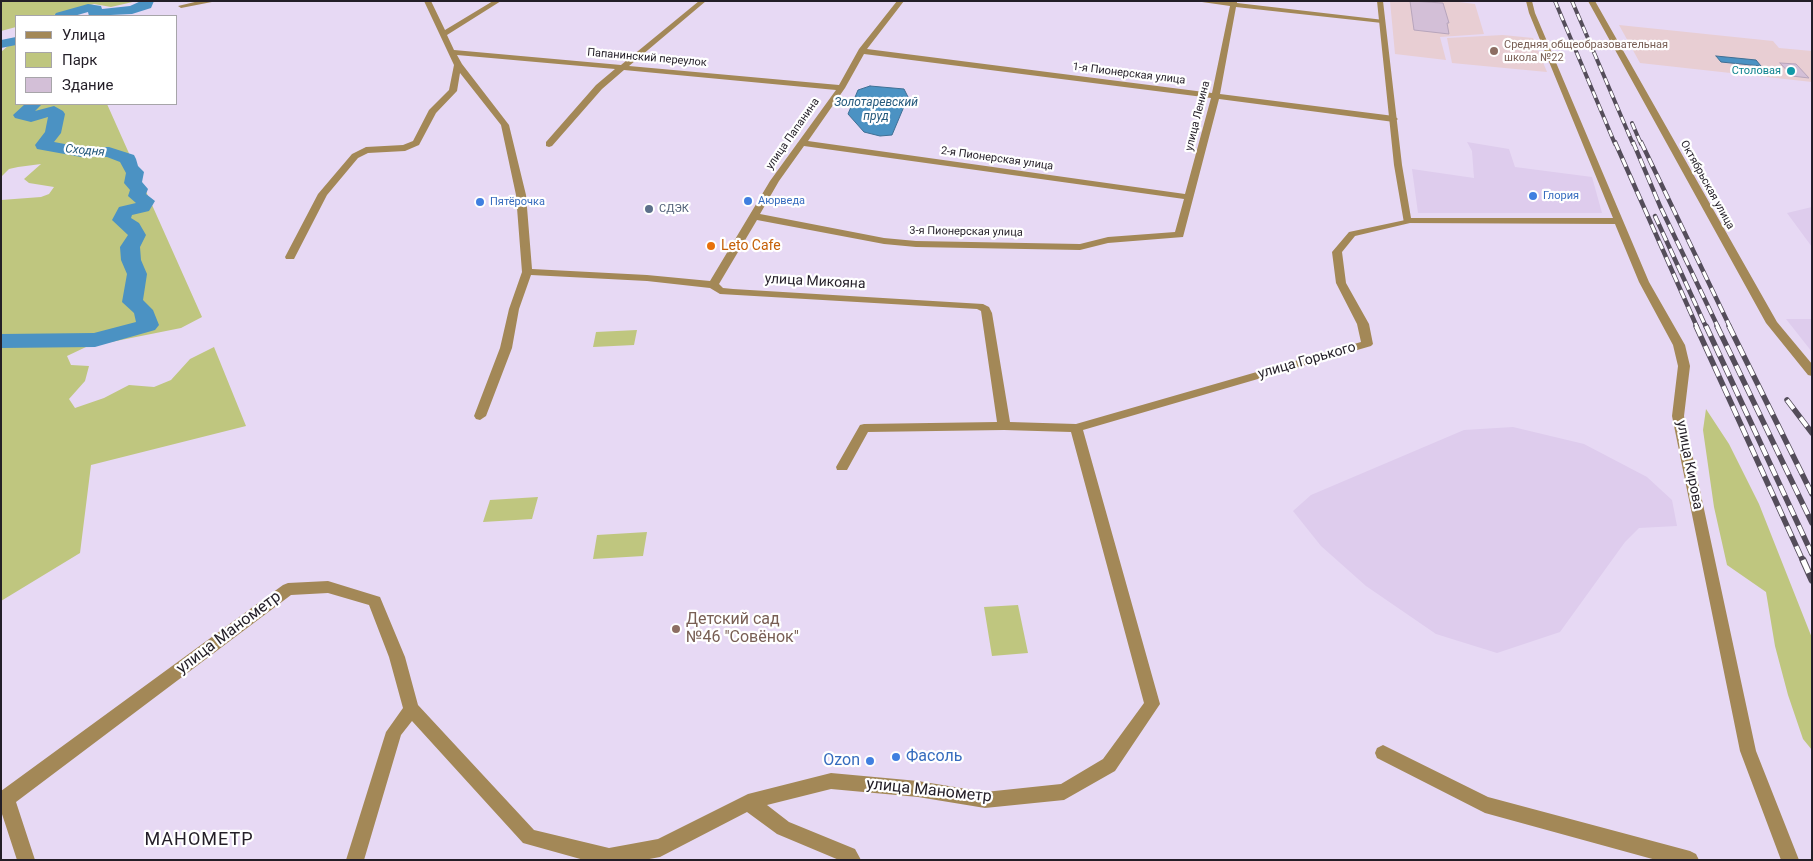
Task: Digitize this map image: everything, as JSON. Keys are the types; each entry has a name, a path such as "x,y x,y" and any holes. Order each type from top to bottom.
{"street":[{"path":"181,6 214,1"},
{"path":"427,1 458,65 504,125 521,195 527,272 514,309 506,348 480,416"},
{"path":"442,35 498,1"},
{"path":"548,144 600,86 703,1"},
{"name":"улица Папанина","path":"713,285 753,216 841,88 862,52 901,1"},
{"path":"1198,1 1234,3 1382,22"},
{"path":"1380,1 1407,221"},
{"name":"улица Кирова","path":"1529,1 1532,13 1617,221 1644,282 1678,344 1684,366 1678,416 1746,741 1790,860"},
{"name":"Октябрьская улица","path":"1591,1 1772,323 1812,372"},
{"name":"улица Ленина","path":"1179,235 1216,96 1234,3"},
{"name":"Папанинский переулок","path":"451,52 841,88"},
{"name":"1-я Пионерская улица","path":"862,52 1394,119"},
{"path":"290,257 323,194 355,156 366,150 406,148 416,144 432,112 453,91 458,65"},
{"name":"2-я Пионерская улица","path":"802,143 1188,197"},
{"name":"3-я Пионерская улица","path":"753,216 884,241 916,244 1080,247 1108,240 1179,235"},
{"name":"улица Горького","path":"842,467 864,428 1004,426 1076,428 1367,344 1363,324 1341,283 1337,252 1352,234 1407,221 1617,221"},
{"name":"улица Микояна","path":"527,272 647,278 713,285 720,291 972,305 985,309 1004,426"},
{"name":"улица Манометр","path":"26,860 4,800 288,589 328,587 375,601 398,657 411,709 529,837 609,857 660,848 748,802 831,781 918,789 985,800 1064,792 1109,765 1152,704 1076,428"},
{"path":"355,860 394,732 411,709"},
{"path":"1383,753 1485,805 1690,860"},
{"path":"748,802 783,828 849,855 852,860"}],"shaded area":[{"path":"1390,1 1451,1 1475,4 1484,34 1440,37 1446,60 1395,54"},
{"path":"1619,25 1773,41 1779,48 1812,51 1812,82 1640,63"},
{"name":"Средняя общеобразовательная школа №22","path":"1503,35 1533,38 1547,72 1452,63 1447,38"},
{"path":"1467,142 1509,149 1515,167 1592,177 1602,213 1418,213 1412,169 1474,178 1472,151"},
{"path":"1812,207 1812,247 1787,213"},
{"path":"1786,319 1812,319 1812,352"},
{"path":"1513,427 1584,444 1647,477 1672,500 1677,526 1639,528 1625,542 1560,632 1497,653 1436,634 1366,586 1321,546 1293,511 1311,495 1464,430"}],"green space":[{"path":"1,1 137,1 111,7 94,4 54,15 15,15 15,27 1,31"},
{"path":"15,44 15,105 107,105 202,317 181,328 86,347 67,356 71,365 89,366 85,381 69,399 75,408 104,398 129,385 154,387 171,380 190,359 214,347 246,426 91,465 80,553 1,601 1,200 41,197 49,194 54,187 29,183 24,179 41,164 9,169 1,177 1,52 9,45"},
{"path":"637,330 634,345 593,347 596,332"},
{"path":"1706,409 1729,444 1759,504 1812,638 1812,750 1803,739 1788,695 1775,646 1766,592 1727,565 1714,507 1703,430"},
{"path":"538,497 532,519 483,522 490,500"},
{"path":"647,532 643,556 593,559 597,535"},
{"path":"1018,605 1028,653 992,656 984,607"}],"water":[{"path":"1716,56 1756,60 1761,66 1721,62"},
{"name":"Золотаревский пруд","path":"870,86 904,89 908,97 892,135 880,136 864,132 848,114 858,90"}],"building":[{"path":"1410,1 1443,3 1449,23 1447,23 1449,34 1414,30"},
{"name":"Столовая","path":"1780,63 1796,64 1809,78 1792,76"}],"waterway":[{"name":"Сходня","path":"64,15 88,8 96,9 94,14 132,10 146,5 148,1"},
{"name":"Сходня","path":"1,44 15,41"},
{"name":"Сходня","path":"1,341 95,340 148,325 143,310 132,302 137,274 131,260 130,247 137,235 132,227 121,220 125,211 143,207 146,201 137,196 139,189 133,183 135,172 130,168 128,159 109,152 81,152 43,145 53,133 57,114 54,111 31,117 21,115 33,105"}],"railway":[{"path":"1555,1 1615,144"},
{"path":"1572,1 1633,144"},
{"path":"1632,123 1641,144"},
{"path":"1615,142 1697,327"},
{"path":"1633,142 1660,206 1718,327"},
{"path":"1641,142 1730,327"},
{"path":"1655,216 1706,327"},
{"path":"1696,326 1803,561"},
{"path":"1706,326 1812,554"},
{"path":"1717,326 1812,523"},
{"path":"1729,326 1812,494"},
{"path":"1787,400 1812,433"},
{"path":"1803,560 1812,580"}],"place":[{"name":"Средняя общеобразовательная школа №22","path":"1494,51"},
{"name":"Столовая","path":"1791,71"},
{"name":"Глория","path":"1533,196"},
{"name":"Аюрведа","path":"748,201"},
{"name":"Пятёрочка","path":"480,202"},
{"name":"СДЭК","path":"649,209"},
{"name":"Leto Cafe","path":"711,246"},
{"name":"Детский сад №46 \"Совёнок\"","path":"676,629"},
{"name":"Фасоль","path":"896,757"},
{"name":"Ozon","path":"870,761"}],"district":[{"name":"МАНОМЕТР","path":"199,840"}]}
